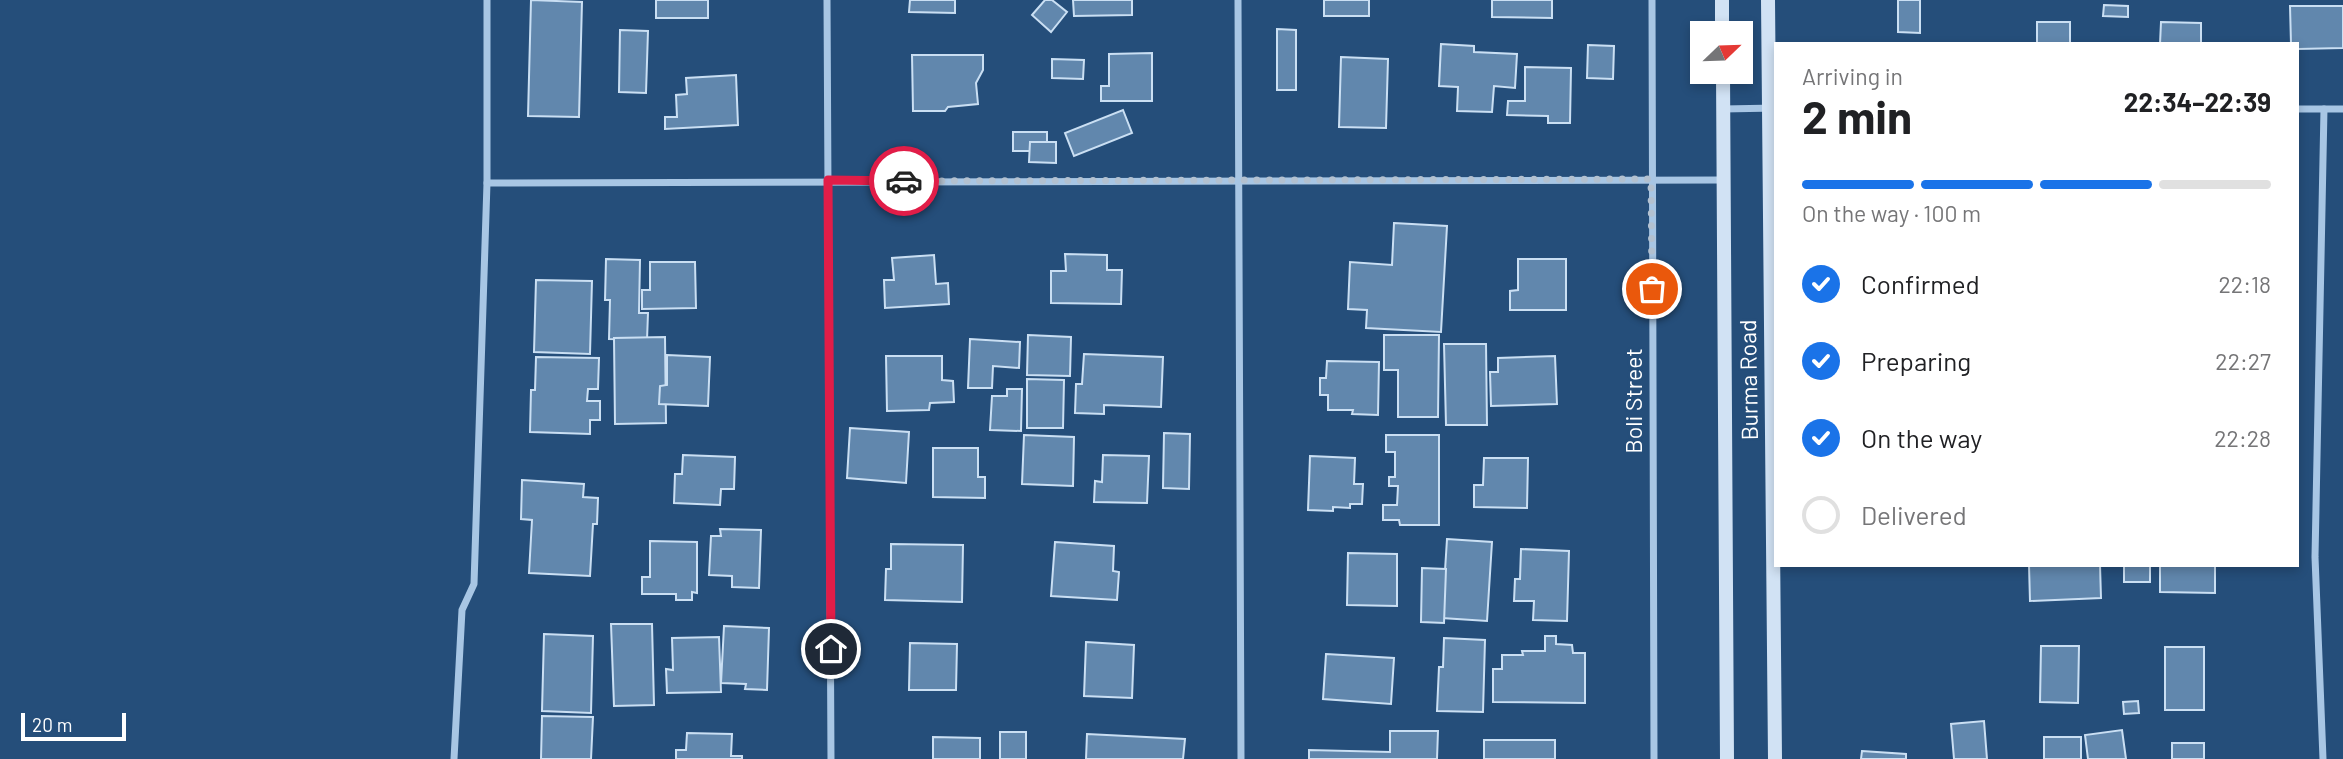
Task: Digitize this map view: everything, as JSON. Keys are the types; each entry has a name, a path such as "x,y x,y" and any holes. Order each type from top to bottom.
{"main road":[{"path":"1722,0 1722,21"},
{"name":"Burma Road","path":"1768,0 1772,108 1774,542"},
{"name":"Burma Road","path":"1723,84 1727,759"},
{"name":"Burma Road","path":"1774,567 1775,759"}],"street":[{"path":"454,759 461,610 474,584 487,183 486,0"},
{"path":"827,0 831,759"},
{"path":"1238,0 1241,759"},
{"name":"Boli Street","path":"1652,0 1654,759"},
{"path":"1723,109 1772,108"},
{"path":"2299,109 2343,109"},
{"path":"2323,759 2315,557 2324,109"},
{"path":"487,183 828,180 1723,180"}],"building":[{"path":"531,0 582,2 579,117 528,116"},
{"path":"656,0 708,0 708,18 656,18"},
{"path":"910,0 955,0 955,13 909,12"},
{"path":"1045,0 1052,0 1067,12 1051,32 1032,15"},
{"path":"1073,0 1132,0 1132,15 1074,16"},
{"path":"1324,0 1369,0 1369,16 1324,16"},
{"path":"1492,0 1552,0 1552,18 1492,17"},
{"path":"1898,0 1920,0 1920,33 1898,32"},
{"path":"2104,5 2128,6 2128,17 2103,16"},
{"path":"2290,6 2343,6 2343,48 2299,49 2299,42 2291,42"},
{"path":"2037,22 2070,22 2070,42 2037,42"},
{"path":"2161,22 2201,23 2201,42 2160,42"},
{"path":"1277,29 1296,30 1296,90 1277,90"},
{"path":"620,30 648,31 646,93 619,92"},
{"path":"1441,44 1474,46 1474,52 1517,54 1515,88 1494,86 1492,112 1457,111 1458,87 1439,86"},
{"path":"1588,45 1614,46 1613,79 1587,78"},
{"path":"1152,53 1152,101 1101,101 1101,86 1109,86 1109,54"},
{"path":"912,55 983,55 983,70 976,83 978,104 948,107 945,111 913,111"},
{"path":"1341,57 1388,59 1386,128 1339,127"},
{"path":"1052,59 1084,60 1083,79 1052,78"},
{"path":"1525,67 1571,68 1570,123 1548,123 1548,116 1507,115 1508,101 1525,101"},
{"path":"736,75 738,125 665,129 665,117 677,117 676,95 687,94 686,78"},
{"path":"1123,110 1132,133 1074,156 1065,133"},
{"path":"1013,132 1047,132 1047,151 1013,151"},
{"path":"1030,142 1056,142 1056,163 1029,162"},
{"path":"1394,223 1447,226 1441,332 1366,328 1367,310 1348,309 1350,262 1392,265"},
{"path":"1065,254 1107,255 1107,270 1122,270 1121,304 1051,303 1051,271 1066,271"},
{"path":"934,255 936,284 948,283 949,304 885,308 884,280 894,280 892,258"},
{"path":"606,259 640,260 639,313 648,313 647,340 609,339 610,300 605,300"},
{"path":"1518,259 1566,259 1566,310 1510,310 1510,291 1518,290"},
{"path":"650,262 695,262 696,308 642,309 642,290 650,290"},
{"path":"536,280 592,281 590,354 534,352"},
{"path":"1028,335 1071,337 1070,376 1027,375"},
{"path":"1384,335 1439,335 1438,417 1398,417 1398,370 1384,370"},
{"path":"665,337 666,423 615,424 614,338"},
{"path":"970,339 1020,342 1019,368 993,366 992,388 968,388"},
{"path":"1444,344 1486,344 1487,425 1446,425"},
{"path":"1084,354 1163,357 1161,407 1104,405 1104,414 1075,413 1076,384 1082,384"},
{"path":"667,355 710,357 708,406 659,404 660,386 667,385"},
{"path":"886,356 942,356 942,380 953,381 954,402 930,403 929,410 887,411"},
{"path":"1555,356 1557,404 1491,406 1490,372 1498,372 1498,358"},
{"path":"536,357 599,358 598,389 588,389 587,401 600,401 600,420 590,420 590,434 530,432 531,390 535,390"},
{"path":"1327,361 1379,362 1378,415 1352,414 1353,410 1328,410 1328,395 1320,395 1320,378 1326,378"},
{"path":"1027,379 1064,380 1063,428 1027,428"},
{"path":"1007,389 1022,389 1021,431 990,430 992,396 1007,396"},
{"path":"850,428 909,432 906,483 847,478"},
{"path":"1164,433 1190,434 1189,489 1163,488"},
{"path":"1024,435 1074,437 1073,486 1022,484"},
{"path":"1386,435 1439,435 1439,525 1400,525 1399,520 1383,520 1383,505 1397,505 1398,486 1389,486 1389,477 1395,477 1395,452 1386,452"},
{"path":"933,448 978,448 978,477 985,477 985,498 933,497"},
{"path":"683,455 735,457 734,489 721,489 720,505 674,503 675,474 682,474"},
{"path":"1103,455 1149,456 1147,503 1094,502 1095,481 1102,482"},
{"path":"1310,456 1355,458 1354,484 1363,484 1362,504 1350,504 1350,508 1333,507 1333,511 1308,510"},
{"path":"1484,458 1528,458 1527,508 1474,507 1474,485 1483,485"},
{"path":"522,480 584,484 583,497 598,498 597,524 593,524 590,576 529,573 532,520 521,519"},
{"path":"720,529 761,530 759,588 732,587 732,576 709,575 711,536 721,536"},
{"path":"1447,539 1492,542 1487,621 1442,618"},
{"path":"650,541 697,542 697,593 692,592 692,600 676,600 676,594 642,594 642,577 650,577"},
{"path":"1055,542 1114,546 1113,571 1119,572 1117,600 1051,596"},
{"path":"891,544 963,545 962,602 885,600 886,569 891,569"},
{"path":"1521,549 1569,551 1567,621 1533,620 1534,601 1514,601 1515,579 1520,579"},
{"path":"1348,553 1397,554 1397,606 1347,605"},
{"path":"2029,567 2100,567 2101,598 2030,601"},
{"path":"2124,567 2150,567 2150,582 2124,582"},
{"path":"2160,567 2215,567 2215,593 2160,592"},
{"path":"1422,568 1446,569 1444,623 1421,622"},
{"path":"611,624 652,624 654,705 614,706"},
{"path":"724,626 769,628 767,690 745,689 746,684 721,683"},
{"path":"544,634 593,636 591,713 542,711"},
{"path":"1545,636 1556,636 1556,644 1572,645 1573,653 1585,653 1585,703 1493,702 1493,669 1502,669 1502,655 1523,655 1522,651 1545,651"},
{"path":"719,637 721,692 667,693 666,669 673,670 672,638"},
{"path":"1444,638 1485,640 1483,712 1437,711 1439,667 1443,667"},
{"path":"1086,642 1134,645 1132,698 1084,696"},
{"path":"910,643 957,644 956,690 909,690"},
{"path":"2041,646 2079,646 2078,703 2040,702"},
{"path":"2165,647 2204,647 2204,710 2165,710"},
{"path":"1326,654 1394,658 1391,704 1323,699"},
{"path":"2138,701 2139,713 2124,714 2123,702"},
{"path":"542,716 593,717 591,759 541,759"},
{"path":"1984,721 1987,759 1954,759 1951,724"},
{"path":"2122,730 2126,759 2088,759 2085,735"},
{"path":"1390,731 1438,731 1437,759 1309,759 1309,750 1390,752"},
{"path":"1000,732 1026,732 1026,759 1000,759"},
{"path":"687,733 732,734 731,756 742,756 742,759 676,759 676,750 686,750"},
{"path":"1087,734 1185,739 1183,759 1086,759"},
{"path":"933,737 980,738 980,759 933,759"},
{"path":"2044,737 2081,737 2081,759 2044,759"},
{"path":"1484,740 1555,740 1555,759 1484,759"},
{"path":"2172,743 2204,743 2204,759 2172,759"},
{"path":"1862,751 1906,754 1906,759 1861,759"}],"way so far":[{"path":"904,181 1651,179 1652,289"}],"route":[{"path":"831,649 828,180 904,181"}]}
